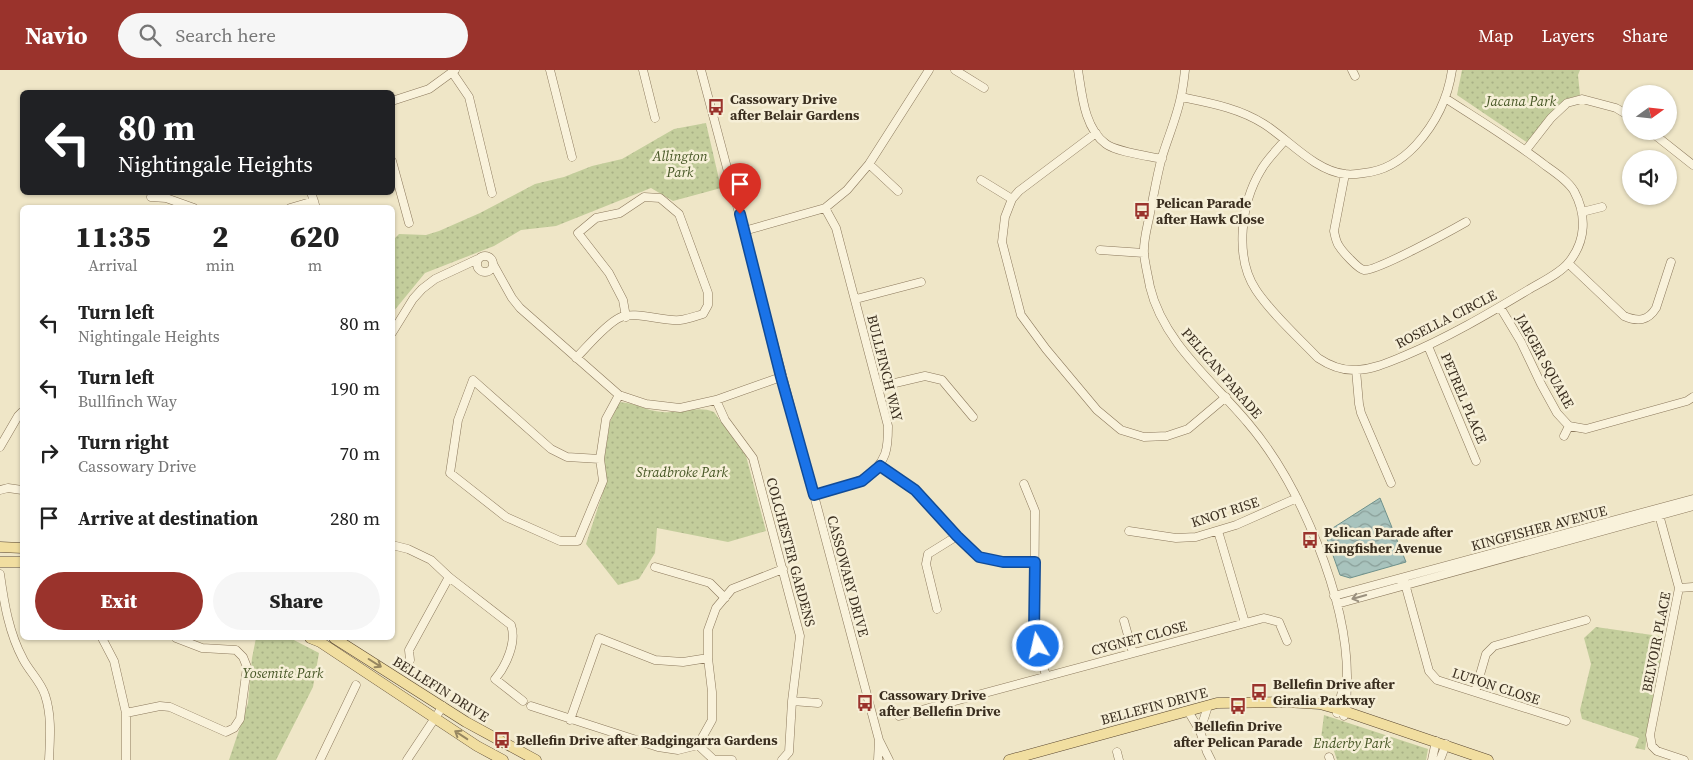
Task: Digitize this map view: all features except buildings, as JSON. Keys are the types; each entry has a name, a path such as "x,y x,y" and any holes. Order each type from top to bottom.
{"main road":[{"path":"0,546 20,548"},
{"path":"0,562 20,562"},
{"name":"BELLEFIN DRIVE","path":"322,640 478,746 503,760"},
{"name":"BELLEFIN DRIVE","path":"337,640 466,722 536,760"},
{"name":"BELLEFIN DRIVE","path":"1009,760 1188,710 1238,702 1320,704 1440,749 1480,760"}],"street":[{"path":"550,70 572,157"},
{"path":"642,70 655,118"},
{"name":"CASSOWARY DRIVE","path":"701,70 878,740 878,760"},
{"path":"744,231 825,208 847,190 869,164 929,70"},
{"path":"955,70 984,88"},
{"path":"1078,70 1090,125 1106,144 1129,152 1162,159"},
{"name":"PELICAN PARADE","path":"1185,70 1181,97 1162,159 1150,214 1144,252 1150,288 1169,330 1186,354 1226,397 1269,450 1297,498 1313,534 1335,600 1347,664 1341,712"},
{"path":"1181,97 1234,109 1265,124 1325,168 1345,174 1371,173 1396,162 1425,136 1445,98 1452,70"},
{"path":"395,101 429,89 454,71 469,97 492,193"},
{"name":"ROSELLA CIRCLE","path":"1285,140 1262,169 1249,198 1242,248 1246,270 1262,298 1318,358 1335,368 1356,370 1371,368 1428,346 1500,307 1555,273 1568,264 1582,237 1584,225 1582,212 1573,189 1526,150 1445,98"},
{"path":"1526,150 1551,118 1567,103 1582,99 1616,108 1622,112"},
{"path":"1096,133 1019,191 1012,199 1005,217 1002,242 1021,315 1046,349 1097,410 1121,430 1144,437 1167,436 1188,429 1226,397"},
{"path":"1661,140 1693,165"},
{"path":"869,164 898,191"},
{"path":"395,171 409,223"},
{"path":"1345,174 1334,231 1339,247 1359,268 1364,270 1376,267 1420,247 1466,222"},
{"path":"981,180 1012,199"},
{"path":"152,195 186,205"},
{"path":"576,358 597,336 620,318 637,316 680,320 703,314 708,305 708,293 679,214 660,198 644,197 620,213 596,218 578,233 609,273 623,300 626,317"},
{"path":"1582,212 1602,207"},
{"name":"BULLFINCH WAY","path":"825,208 836,228 888,426 886,452 880,466"},
{"path":"1100,250 1144,252"},
{"path":"395,328 413,299 435,278 482,256 488,256 492,259 491,267 520,308 619,395 646,404 680,408 716,400 781,377"},
{"path":"478,259 476,264 478,268"},
{"path":"1568,264 1624,316 1640,320 1652,315 1656,308 1671,262"},
{"path":"463,266 478,268 484,272 491,267"},
{"path":"856,300 921,282"},
{"name":"JAEGER SQUARE","path":"1500,307 1521,342 1557,413 1569,426 1577,429 1586,429 1687,401 1693,397"},
{"name":"PETREL PLACE","path":"1428,346 1476,461"},
{"path":"1356,370 1361,413 1391,483"},
{"path":"878,387 925,376 942,380 973,417"},
{"path":"600,459 568,457 551,449 473,380 458,420 450,473 506,517 560,541 578,541 603,481 600,459 606,419 619,395"},
{"name":"COLCHESTER GARDENS","path":"716,400 725,420 753,458 800,636 792,701 789,752 782,760"},
{"path":"0,447 20,414"},
{"name":"JAEGER SQUARE","path":"1564,436 1569,426"},
{"path":"814,495 862,481 880,466 915,490 979,557 1003,562 1035,562"},
{"path":"1024,484 1035,511 1034,632 1046,676"},
{"path":"0,490 8,488 20,490"},
{"name":"KNOT RISE","path":"1129,531 1176,538 1196,537 1260,516 1297,498"},
{"name":"KINGFISHER AVENUE","path":"1659,512 1693,499"},
{"name":"KINGFISHER AVENUE","path":"1335,600 1659,512 1693,506"},
{"name":"BELVOIR PLACE","path":"1659,512 1679,588 1650,735 1652,746 1657,751 1684,760"},
{"path":"1218,530 1245,623"},
{"path":"937,609 926,564 928,554 957,536"},
{"path":"395,546 408,549 431,560 449,577 511,625 514,634 503,670 494,679 522,701"},
{"path":"655,568 710,583 725,598"},
{"path":"531,706 570,720 668,749 678,750 698,744 712,720 708,630 716,608 732,589 782,569"},
{"path":"0,574 3,599 13,636 23,658 45,694 50,721 49,760"},
{"path":"410,660 409,650 449,577"},
{"name":"LUTON CLOSE","path":"1405,581 1429,671 1437,680 1566,721"},
{"path":"1679,588 1693,586"},
{"name":"CYGNET CLOSE","path":"899,716 1264,618 1279,622 1286,640"},
{"path":"1475,692 1486,654 1494,646 1586,620"},
{"path":"1124,621 1133,653"},
{"path":"570,720 599,638 655,660 684,662 708,658"},
{"path":"103,640 114,661 126,713 126,760"},
{"path":"126,713 160,706 170,707 226,732 234,728 240,719 247,667 243,657 236,650 202,648 181,640"},
{"path":"320,760 356,685"},
{"path":"792,701 818,703"},
{"path":"408,760 443,706"},
{"path":"1200,730 1208,706"},
{"path":"1188,710 1200,730 1211,760"},
{"name":"CASSOWARY DRIVE","path":"878,740 889,760"},
{"path":"698,744 714,760 732,760"},
{"path":"1432,760 1440,749"}],"green space":[{"name":"Jacana Park","path":"1462,70 1580,70 1578,75 1580,95 1566,99 1548,117 1528,143 1457,95"},
{"name":"Allington Park","path":"706,123 721,188 673,201 651,188 556,226 521,230 494,246 425,273 395,310 395,238 399,234 426,235 439,231 480,213 535,184 564,177 592,166 622,159 674,129"},
{"name":"Stradbroke Park","path":"619,402 662,412 702,409 714,412 746,456 766,531 728,542 657,528 655,553 639,579 618,585 586,544 605,486 604,460 610,422"},
{"path":"1596,627 1666,637 1645,750 1635,748 1639,738 1582,719 1580,710 1591,664 1584,638"},
{"name":"Yosemite Park","path":"256,640 294,640 319,653 313,687 276,760 229,760 248,703"},
{"name":"Enderby Park","path":"1324,715 1428,749 1426,760 1337,760 1333,748 1320,746"}],"water":[{"path":"1380,498 1406,562 1350,578 1340,575 1325,533"}],"place":[{"name":"Cassowary Drive after Belair Gardens","path":"716,107"},
{"name":"Pelican Parade after Hawk Close","path":"1142,211"},
{"name":"Pelican Parade after Kingfisher Avenue","path":"1310,540"},
{"name":"Bellefin Drive after Giralia Parkway","path":"1259,692"},
{"name":"Cassowary Drive after Bellefin Drive","path":"865,703"},
{"name":"Bellefin Drive after Pelican Parade","path":"1238,706"},
{"name":"Bellefin Drive after Badgingarra Gardens","path":"502,740"}],"route":[{"path":"740,214 781,377 814,495 862,481 880,466 915,490 979,557 1003,562 1035,562 1034,632 1038,646"}]}
